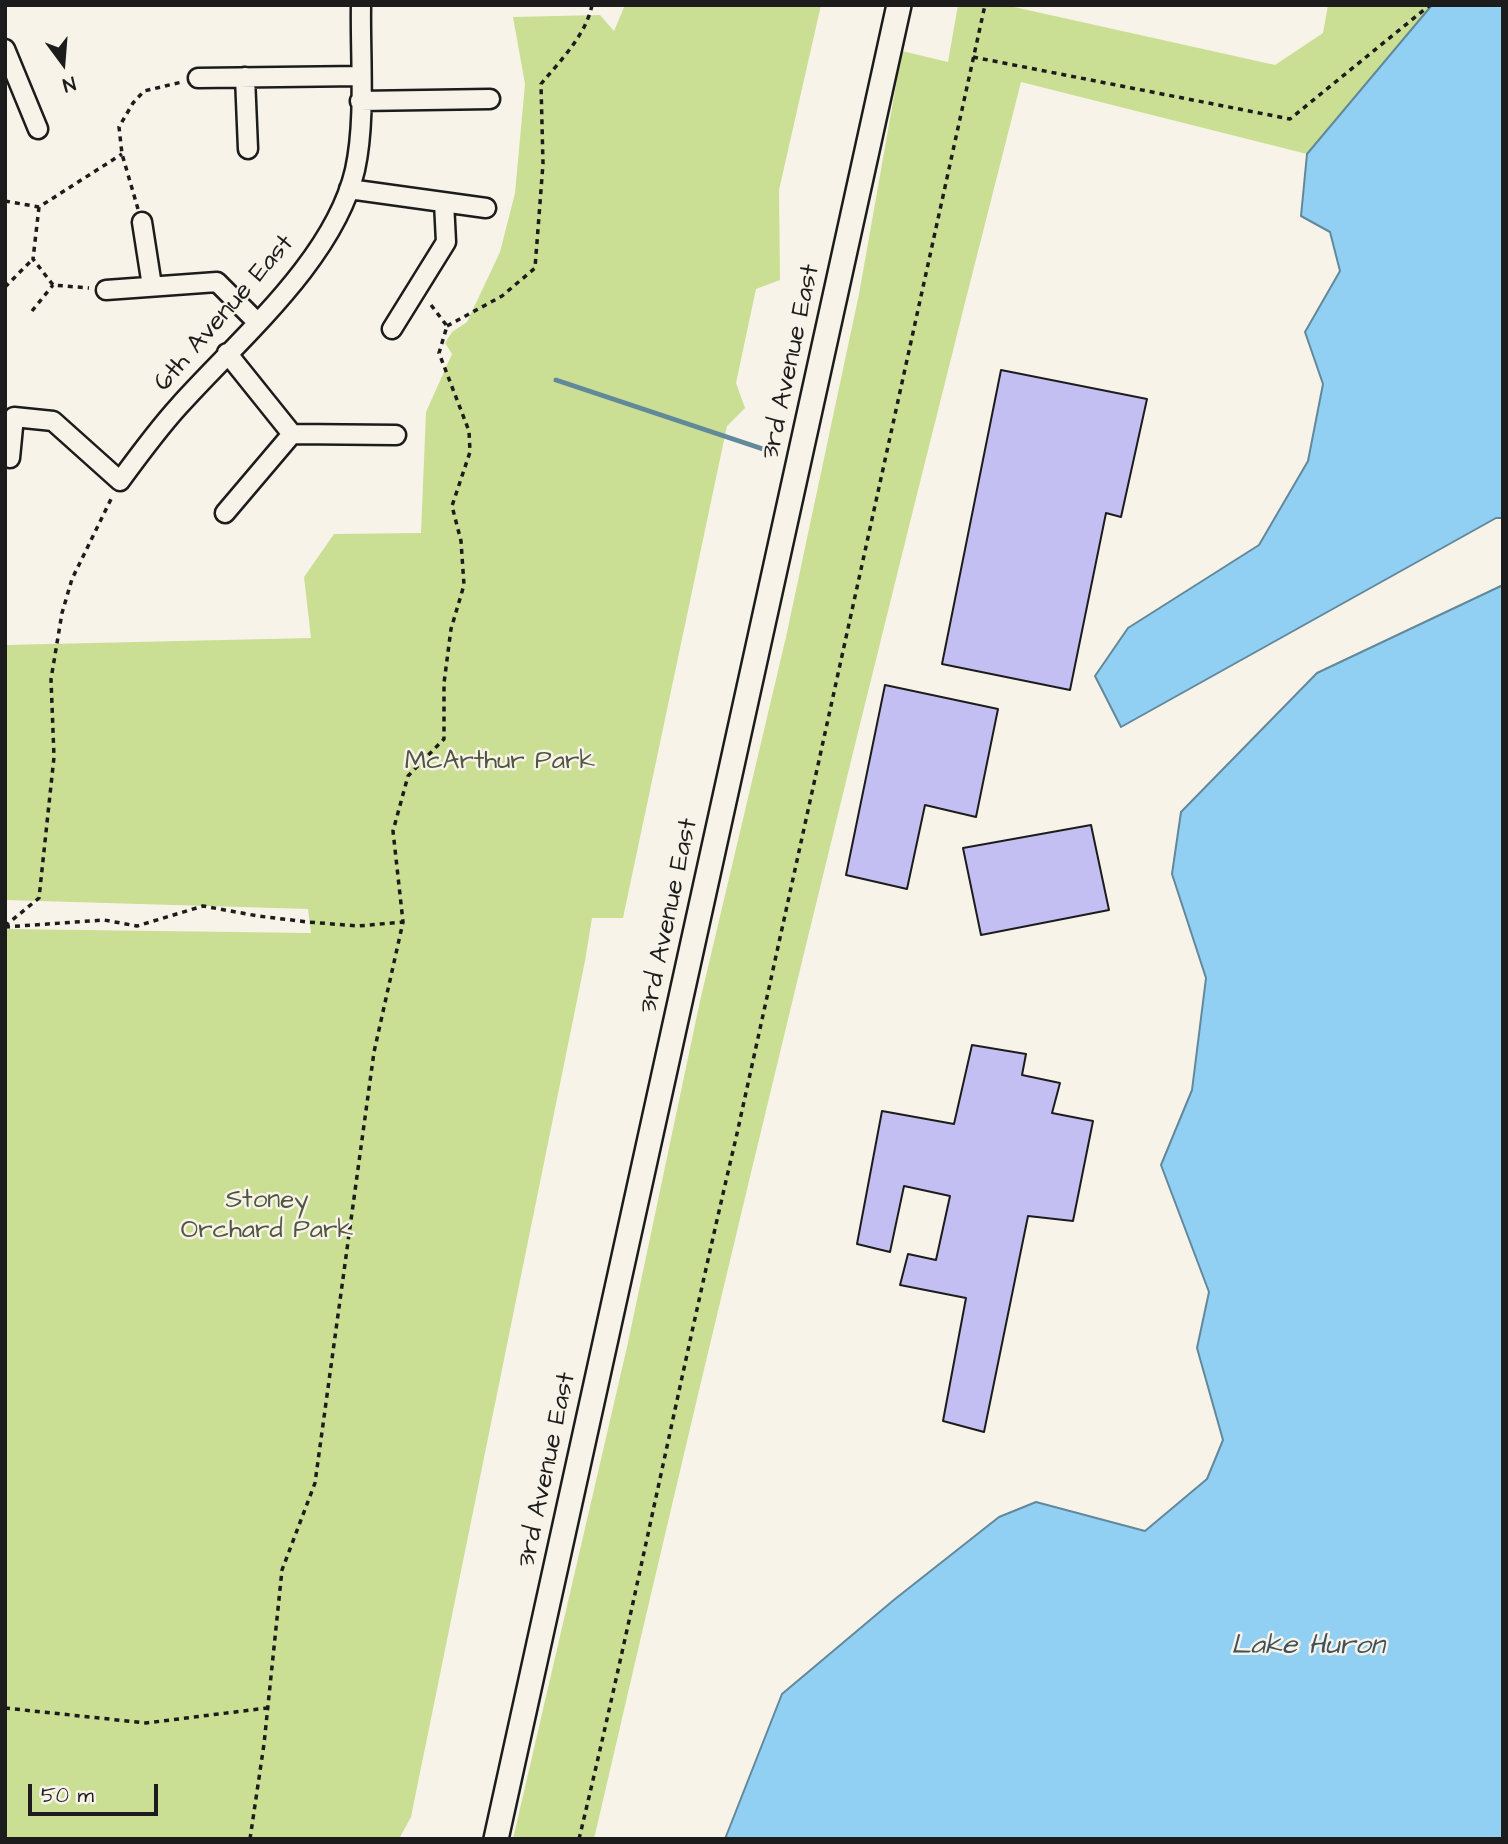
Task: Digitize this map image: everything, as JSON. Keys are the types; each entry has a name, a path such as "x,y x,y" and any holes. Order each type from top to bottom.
{"main road":[{"name":"3rd Avenue East","path":"496,1839 899,5"}],"street":[{"name":"6th Avenue East","path":"120,481 172,414 303,270 331,227 349,189 358,148 361,5"},
{"path":"5,49 38,129"},
{"path":"198,78 360,76"},
{"path":"245,77 248,149"},
{"path":"360,101 490,99"},
{"path":"349,189 486,208"},
{"path":"392,329 446,242 444,202"},
{"path":"142,222 152,286"},
{"path":"106,290 217,282 257,322"},
{"path":"227,353 292,435"},
{"path":"10,458 14,417 53,421 120,481"},
{"path":"225,513 292,435 396,435"}],"path":[{"path":"250,1839 268,1708 282,1570 315,1483 374,1052 403,922 393,831 408,776 444,739 444,683 451,629 464,585 461,541 452,506 470,452 469,431 439,353 447,326 502,296 535,268 543,164 541,84 565,56 589,19 592,5"},
{"path":"579,1839 619,1674 693,1321 736,1138 985,5"},
{"path":"973,57 1290,119 1430,5"},
{"path":"142,222 122,154 119,127 144,91 198,78"},
{"path":"5,201 39,208 122,154"},
{"path":"5,287 33,259 39,208"},
{"path":"33,259 53,285 106,290"},
{"path":"32,311 53,285"},
{"path":"417,289 447,326"},
{"path":"5,926 39,898 54,757 51,679 62,613 72,579 120,481"},
{"path":"5,926 104,920 137,926 203,906 258,916 358,926 403,922"},
{"path":"5,1707 146,1723 268,1708"}],"green space":[{"path":"625,5 821,5 779,190 780,280 756,289 736,383 745,408 727,426 623,918 592,918 411,1817 399,1839 5,1839 5,929 311,933 308,909 5,900 5,645 311,638 304,577 334,534 421,533 426,412 452,354 445,343 452,332 467,322 500,252 515,193 525,84 513,17 600,15 614,31"},
{"path":"958,5 1005,5 1275,65 1323,33 1328,5 1432,5 1307,154 1021,82 803,959 594,1839 513,1839 627,1347 700,1001 786,637 859,294 902,51 948,62"}],"water":[{"path":"1432,5 1503,5 1503,518 1496,518 1121,727 1095,676 1128,628 1259,545 1308,461 1323,384 1305,332 1340,271 1330,232 1301,216 1307,154"},
{"name":"Lake Huron","path":"1503,585 1503,1839 725,1839 782,1694 895,1599 999,1517 1036,1502 1145,1531 1207,1479 1223,1440 1197,1348 1209,1292 1161,1165 1192,1090 1206,978 1172,874 1181,812 1317,673"}],"building":[{"path":"1001,370 1147,399 1121,517 1106,513 1070,690 942,664"},
{"path":"885,685 998,709 976,817 925,805 907,889 846,875"},
{"path":"1091,825 1109,910 981,935 963,848"},
{"path":"972,1045 1026,1054 1022,1075 1060,1083 1052,1113 1093,1121 1073,1221 1028,1216 984,1432 943,1421 966,1298 900,1285 908,1254 936,1260 950,1196 904,1186 890,1252 857,1244 882,1111 954,1124"}],"waterway":[{"path":"556,380 763,449"}],"park label":[{"name":"McArthur Park","path":"500,763"},
{"name":"Stoney Orchard Park","path":"267,1217"}]}
